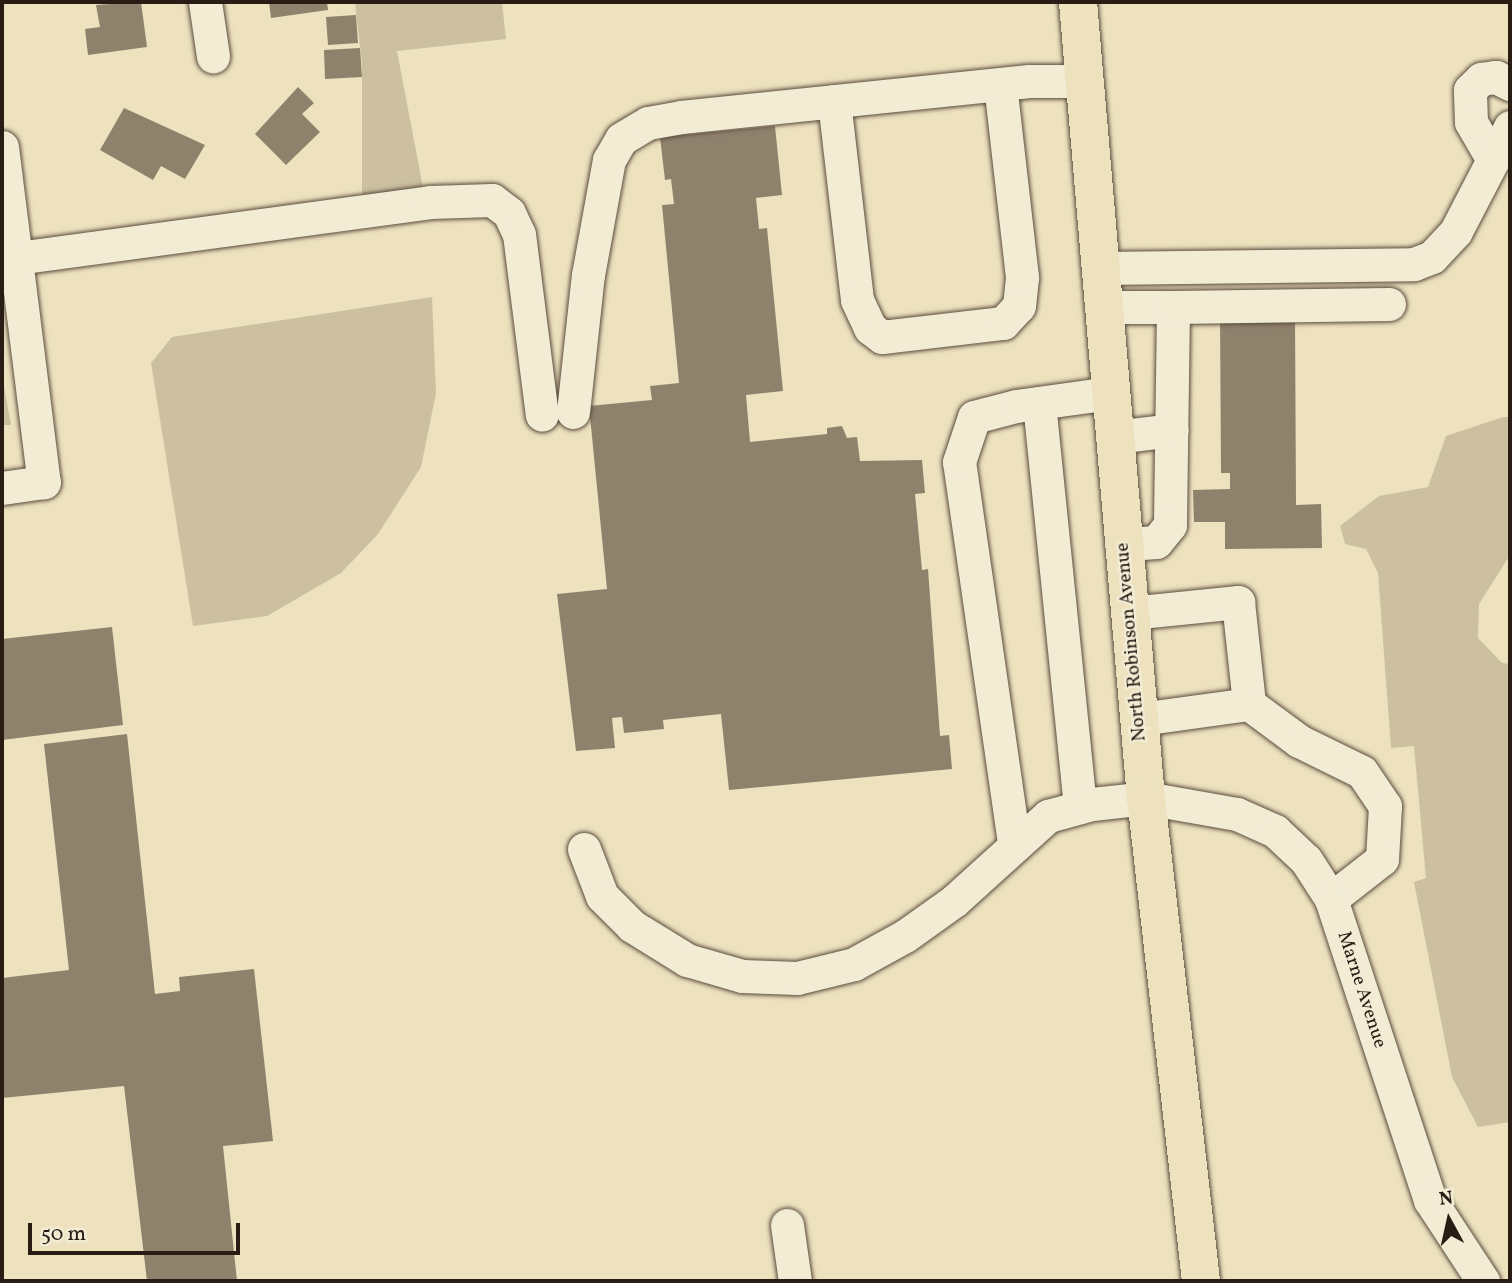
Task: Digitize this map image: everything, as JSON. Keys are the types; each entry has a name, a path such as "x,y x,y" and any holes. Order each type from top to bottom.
{"highway":[{"name":"North Robinson Avenue","path":"1078,2 1146,798 1201,1281"}],"street":[{"path":"205,2 213,56"},
{"path":"1493,160 1471,122 1469,90 1481,79 1496,77 1510,84"},
{"path":"17,258 430,202 492,200 509,212 519,234 557,413 589,275 609,160 621,139 648,123 670,119 1000,84 1085,81"},
{"path":"834,101 857,300 870,328 882,337 1003,323 1019,306 1022,277 1000,84"},
{"path":"1100,268 1414,264 1432,257 1456,232 1510,127"},
{"path":"2,147 44,482 2,488"},
{"path":"1104,307 1388,304"},
{"path":"1124,544 1156,542 1167,535 1172,430 1173,307"},
{"path":"1014,843 959,463 974,417 1039,403 1111,393"},
{"path":"1039,403 1080,807"},
{"path":"1115,437 1172,430"},
{"path":"1130,613 1238,602 1249,704"},
{"path":"1139,719 1249,704 1299,741 1362,772 1385,806 1382,859 1331,899"},
{"name":"Marne Avenue","path":"584,849 602,895 632,926 676,954 742,976 797,978 854,964 905,936 954,901 1014,843 1048,816 1080,807 1146,798 1237,814 1275,831 1306,860 1331,899 1430,1200 1483,1281"},
{"path":"787,1225 795,1281"}],"shaded area":[{"path":"355,2 502,2 506,39 397,51 424,193 362,199 362,64"},
{"path":"432,297 436,393 421,467 378,534 341,573 267,616 193,626 151,363 172,337"},
{"path":"2,375 11,425 2,425"},
{"path":"1510,417 1510,555 1479,604 1478,638 1502,663 1510,664 1510,1122 1478,1127 1452,1077 1414,882 1426,878 1414,746 1391,748 1378,573 1366,549 1345,544 1340,526 1379,496 1428,487 1446,436"}],"building":[{"path":"141,2 147,47 88,55 85,29 100,27 96,5"},
{"path":"269,2 327,2 328,10 271,18"},
{"path":"356,15 358,43 328,45 326,17"},
{"path":"360,48 362,77 325,79 324,50"},
{"path":"298,87 314,103 302,114 320,132 286,165 255,134"},
{"path":"124,108 205,145 185,179 161,166 153,180 100,150"},
{"path":"775,126 782,195 756,198 759,229 767,228 783,391 746,395 750,442 827,434 827,428 842,426 847,438 857,437 860,461 922,460 925,493 915,494 922,570 928,569 940,736 949,735 952,769 729,790 721,714 663,720 664,729 624,733 622,717 612,718 615,748 576,751 557,594 607,589 589,406 652,400 650,386 679,383 662,205 674,204 671,179 665,180 660,137"},
{"path":"1220,314 1295,314 1296,505 1321,504 1322,548 1225,549 1225,522 1194,522 1193,490 1230,489 1230,473 1221,473"},
{"path":"112,627 123,725 2,740 2,639"},
{"path":"127,734 155,994 180,991 179,977 254,969 273,1141 223,1146 237,1281 147,1281 124,1086 2,1098 2,978 69,970 44,744"}]}
